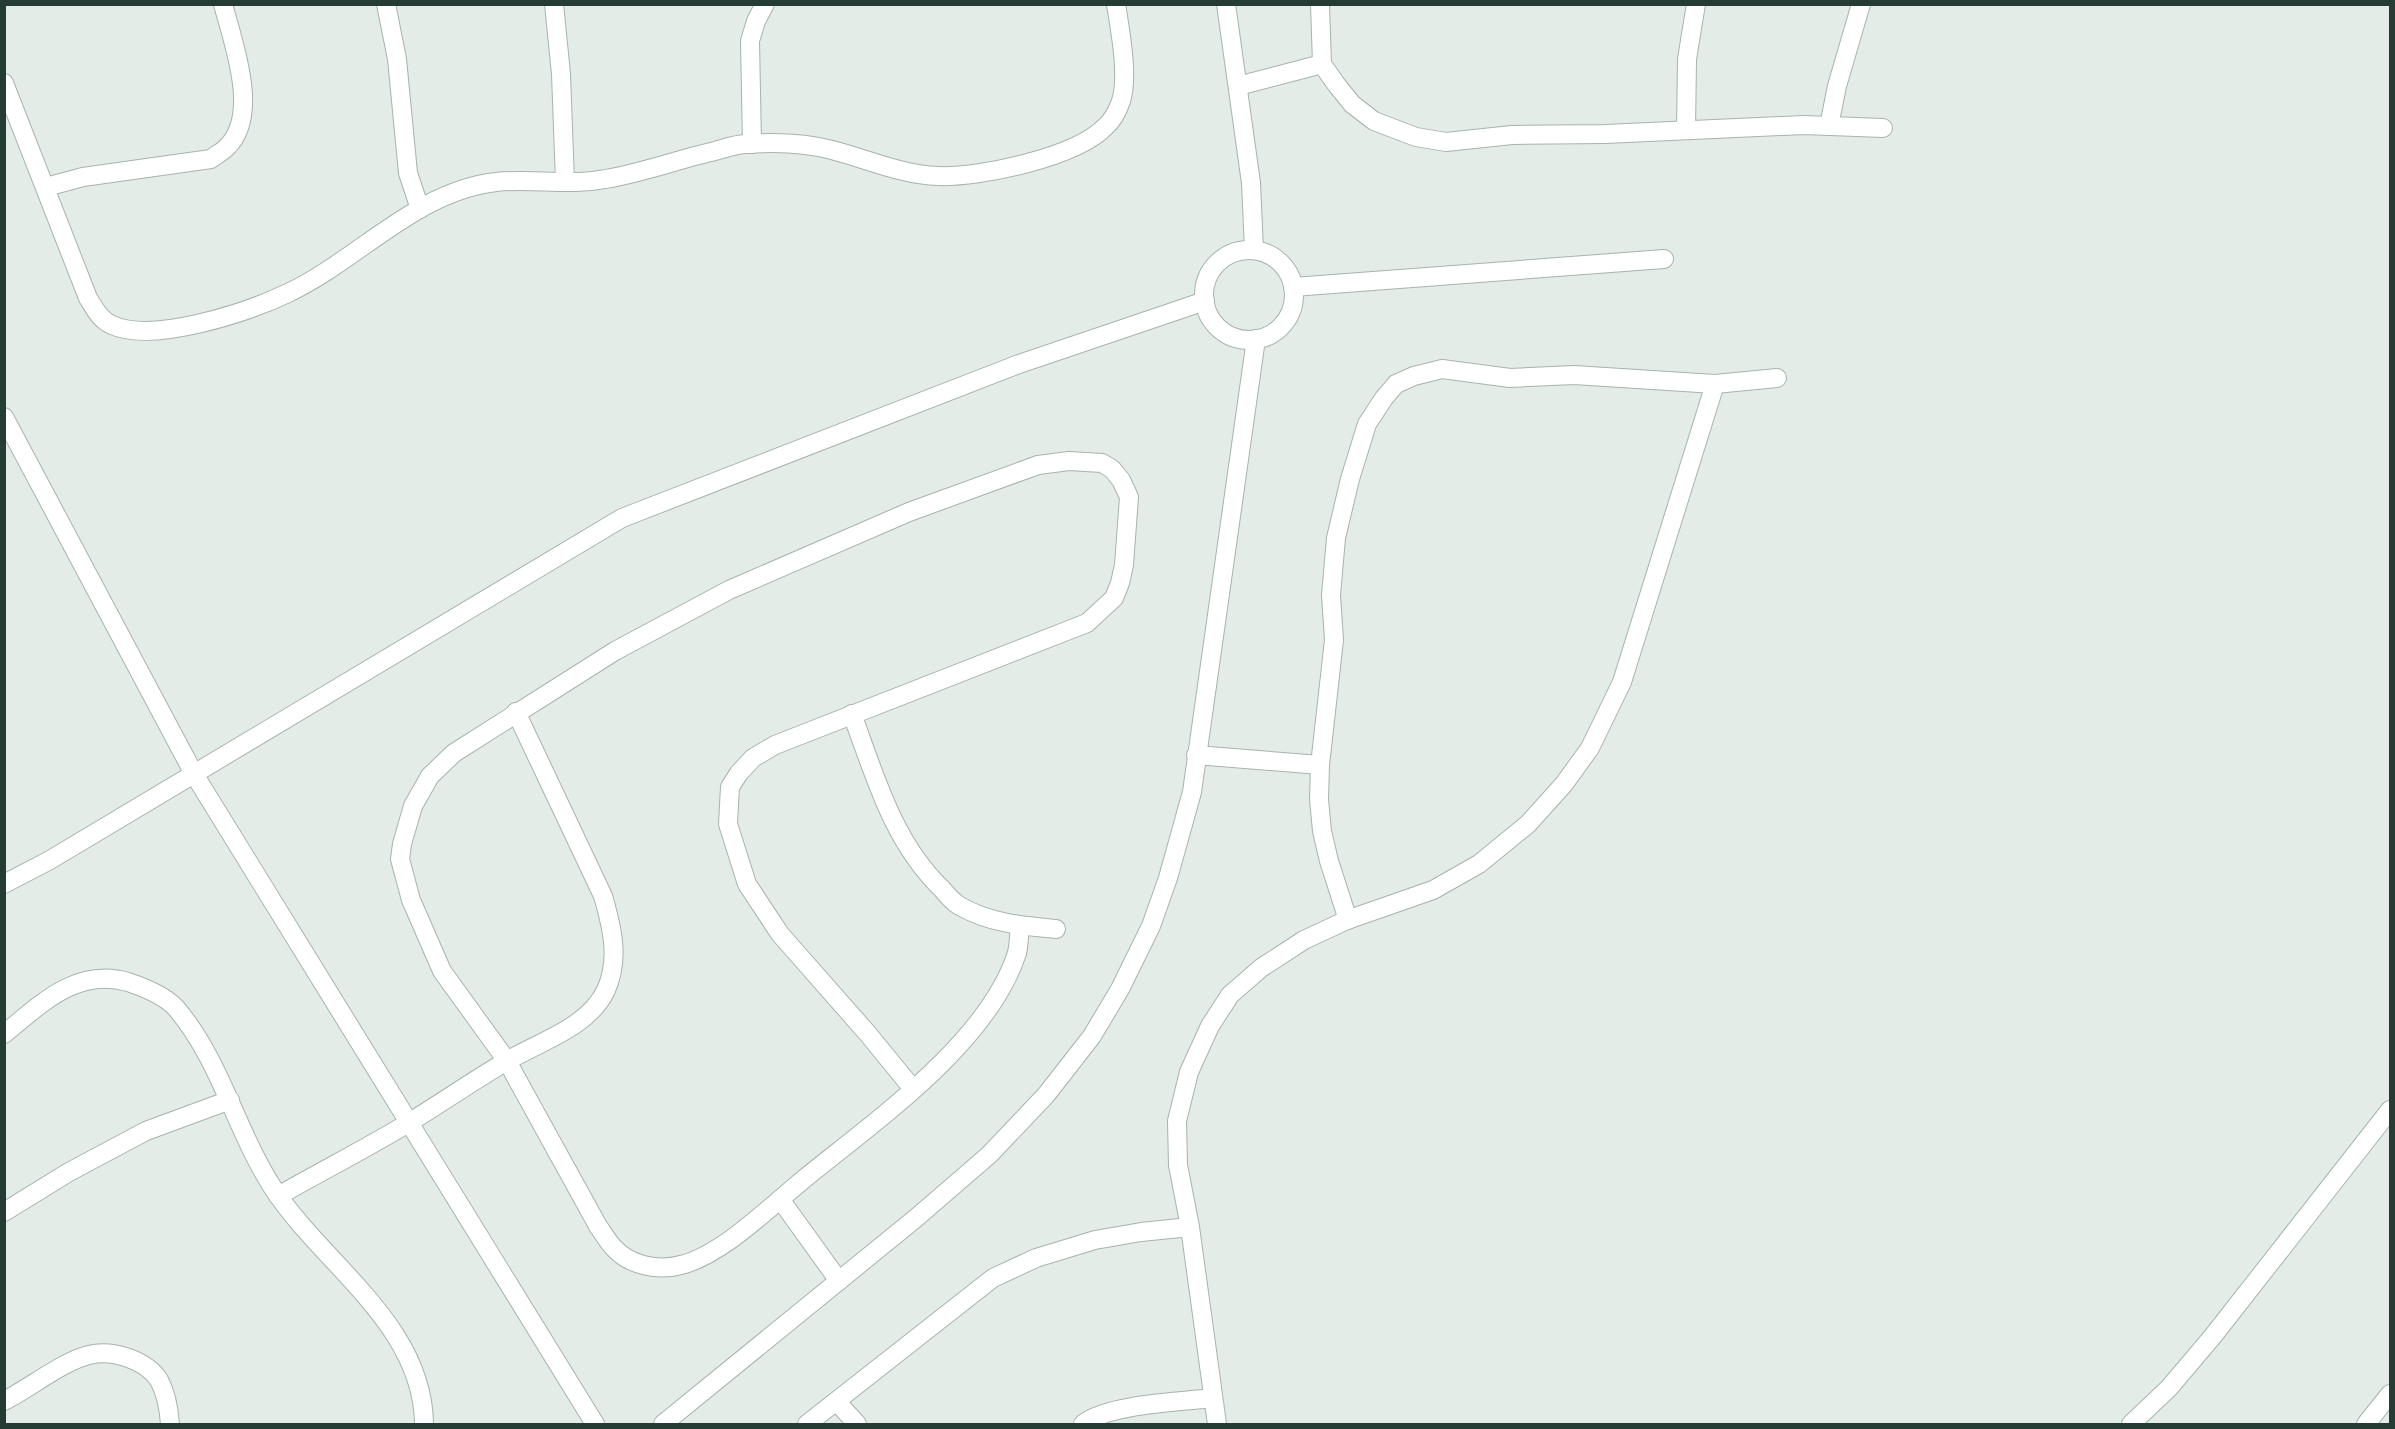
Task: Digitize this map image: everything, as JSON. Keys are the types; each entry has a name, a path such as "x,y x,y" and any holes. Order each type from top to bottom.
{"street":[{"path":"46,187 83,177 211,159 227,148 237,134 243,107 240,69 223,4"},
{"path":"386,4 397,59 408,173 420,209"},
{"path":"554,4 561,74 565,182"},
{"path":"752,144 750,41 756,21 765,4"},
{"path":"4,83 88,298 100,318 112,325 129,330 150,332 191,325 244,311 290,293 420,209 462,189 496,182 603,180 752,144 793,144 828,149 906,172 938,177 971,174 1018,165 1057,153 1090,138 1105,128 1121,100 1124,81 1116,4"},
{"path":"1226,4 1251,183 1254,250"},
{"path":"1320,4 1322,64 1352,104 1374,121 1416,137 1446,142 1512,135 1804,125 1882,128"},
{"path":"1686,130 1687,59 1696,4"},
{"path":"1829,126 1837,86 1861,4"},
{"path":"1238,86 1322,64"},
{"path":"1254,250 1268,254 1280,262 1293,287 1294,302 1285,321 1269,335 1256,339 1240,339 1225,334 1206,310 1206,280 1214,266 1225,256 1240,251 1254,250"},
{"path":"1293,287 1664,259"},
{"path":"4,884 50,860 622,518 1019,364 1205,301"},
{"path":"663,1425 989,1155 1046,1095 1092,1036 1120,989 1151,926 1168,878 1192,792 1256,339"},
{"path":"1348,920 1336,887 1322,831 1319,799 1320,765 1334,640 1331,595 1336,538 1350,479 1367,424 1384,398 1396,384 1414,376 1442,369 1510,378 1574,375 1715,384 1777,378"},
{"path":"1217,1425 1190,1227 1179,1165 1177,1121 1189,1072 1210,1026 1230,995 1261,968 1305,940 1348,920 1432,890 1479,864 1528,824 1564,784 1590,748 1622,682 1715,384"},
{"path":"4,417 194,774 595,1425"},
{"path":"913,1089 780,934 747,884 728,824 730,787 753,758 775,745 1087,622 1099,614 1114,598 1125,565 1129,497 1121,480 1112,469 1102,463 1087,461 1038,465 909,512 729,590 615,651 516,712 454,753 430,776 413,807 400,859 411,900 442,971 507,1061 598,1226 614,1248 624,1257 640,1264 662,1268 682,1265 707,1254 754,1221 913,1089 954,1051 986,1010 1006,978 1017,951 1020,926"},
{"path":"278,1196 409,1123 507,1061 577,1023 594,1008 606,991 613,971 614,945 612,927 603,896 516,712"},
{"path":"852,714 892,819 912,854 934,882 957,904 990,919 1020,926 1056,929"},
{"path":"1196,755 1320,765"},
{"path":"4,1034 52,994 90,979 129,982 174,1005 188,1023 214,1066 278,1196 380,1314 402,1346 416,1375 424,1407 424,1425"},
{"path":"4,1212 69,1172 146,1131 230,1100"},
{"path":"2131,1425 2169,1388 2213,1336 2391,1110"},
{"path":"780,1199 839,1281"},
{"path":"807,1425 993,1278 1036,1258 1086,1242 1141,1232 1190,1227"},
{"path":"4,1401 72,1362 90,1354 110,1353 137,1362 152,1371 160,1382 165,1396 170,1425"},
{"path":"2366,1425 2391,1394"},
{"path":"1083,1425 1090,1419 1110,1411 1213,1398"},
{"path":"837,1402 857,1425"}]}
